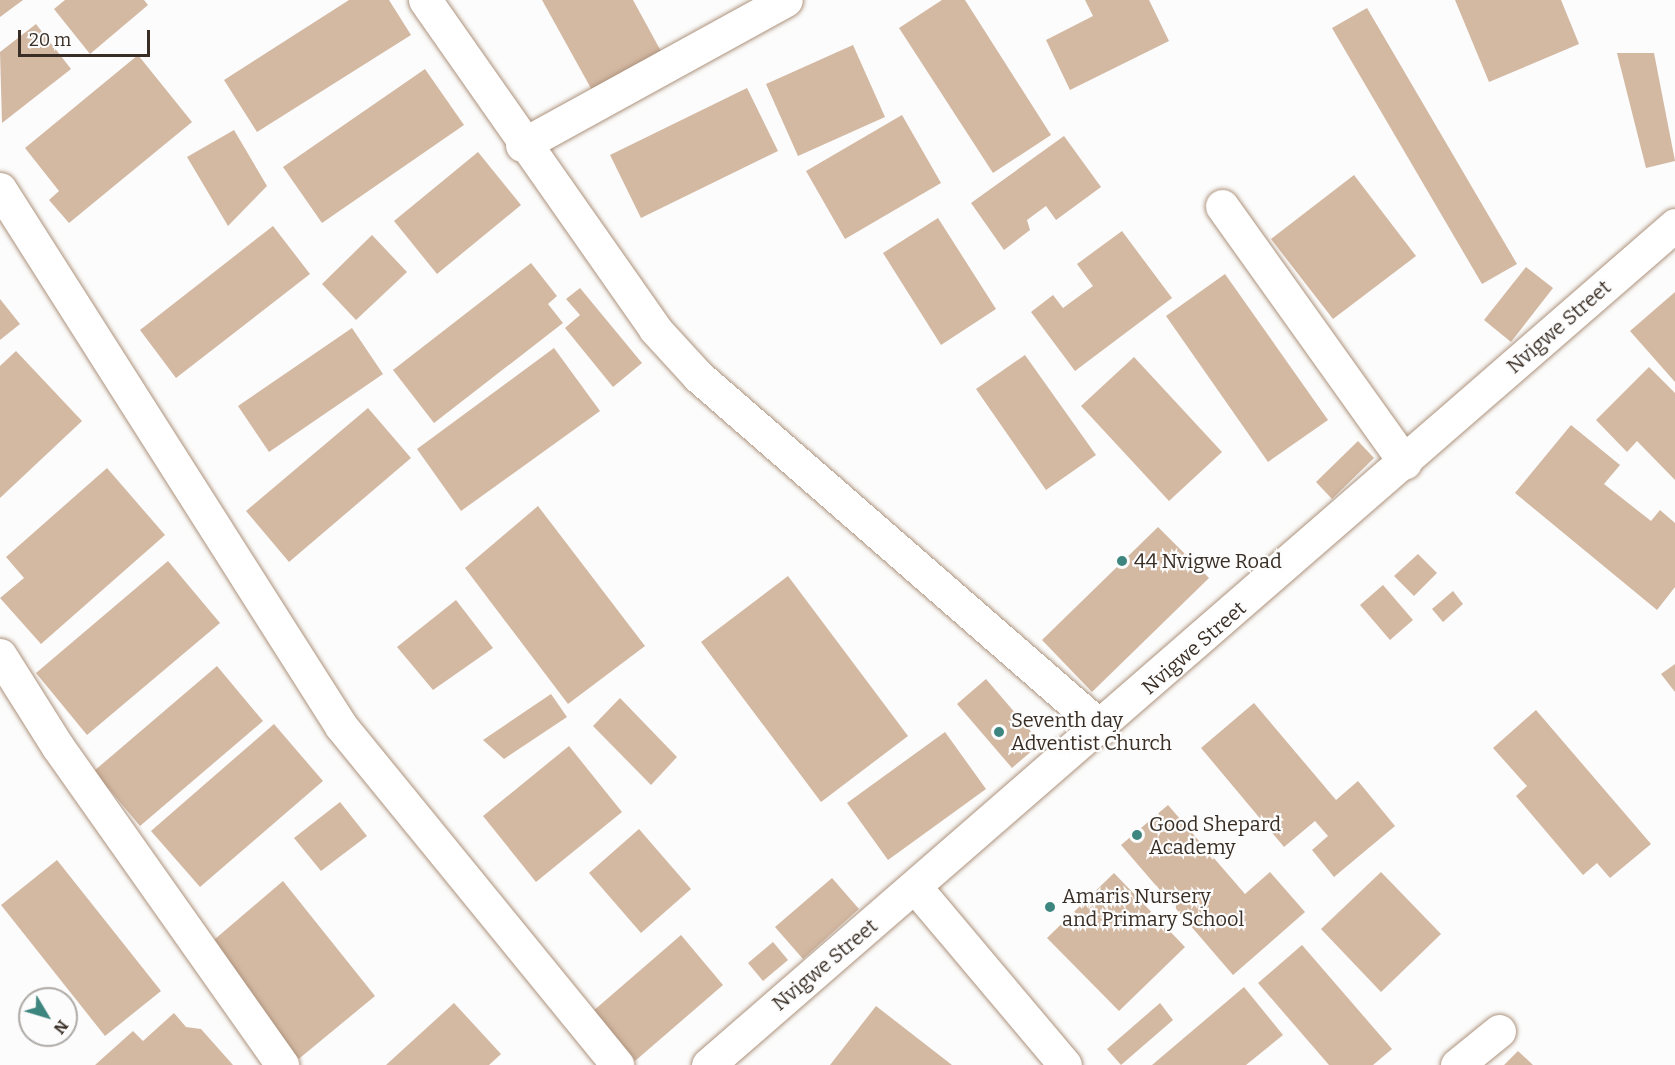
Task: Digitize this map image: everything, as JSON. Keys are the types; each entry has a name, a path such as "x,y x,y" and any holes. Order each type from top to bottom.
{"street":[{"path":"425,0 522,145 655,329 698,376 1102,728"},
{"path":"522,145 786,0"},
{"path":"0,189 341,726 617,1065"},
{"path":"1222,206 1405,463"},
{"name":"Nvigwe Street","path":"708,1065 1102,728 1675,225"},
{"path":"0,655 64,756 282,1065"},
{"path":"915,888 1065,1065"},
{"path":"1458,1065 1499,1031"}],"building":[{"path":"0,0 23,0 0,17"},
{"path":"65,0 144,0 148,5 90,54 54,9"},
{"path":"349,0 389,0 411,35 257,132 224,80"},
{"path":"542,0 633,0 662,53 593,92"},
{"path":"942,0 965,0 1051,135 993,173 899,28"},
{"path":"1085,0 1149,0 1169,41 1070,90 1046,40 1093,16"},
{"path":"1455,0 1561,0 1579,44 1489,82"},
{"path":"1367,8 1517,264 1482,284 1332,28"},
{"path":"36,24 71,69 2,123 0,52"},
{"path":"853,45 885,117 798,156 766,84"},
{"path":"1617,53 1654,53 1675,161 1646,168"},
{"path":"138,55 192,122 69,223 49,200 59,191 25,148"},
{"path":"425,69 464,125 322,223 283,167"},
{"path":"747,88 778,151 641,218 610,155"},
{"path":"902,115 941,183 845,239 806,171"},
{"path":"234,130 267,186 228,226 187,157"},
{"path":"1064,136 1101,187 1056,220 1046,206 1027,220 1030,230 1004,250 971,203"},
{"path":"478,152 521,205 437,274 394,221"},
{"path":"1354,175 1416,256 1333,319 1271,239"},
{"path":"938,218 996,309 941,345 883,253"},
{"path":"273,226 310,274 176,378 140,330"},
{"path":"1122,231 1172,298 1075,371 1031,312 1053,295 1063,308 1093,286 1077,264"},
{"path":"372,235 407,272 356,320 322,284"},
{"path":"531,263 557,296 548,304 563,323 434,423 393,370"},
{"path":"1526,267 1553,288 1511,342 1484,320"},
{"path":"1225,274 1328,420 1268,462 1166,316"},
{"path":"580,288 642,363 613,387 565,328 580,315 566,299"},
{"path":"1675,292 1675,382 1630,331"},
{"path":"0,299 20,324 0,340"},
{"path":"352,328 383,374 269,452 238,406"},
{"path":"554,348 600,411 461,511 417,449"},
{"path":"16,351 82,421 0,498 0,366"},
{"path":"1025,355 1096,455 1046,490 976,389"},
{"path":"1134,357 1222,452 1169,501 1081,406"},
{"path":"1649,367 1675,393 1675,480 1637,441 1627,452 1596,420"},
{"path":"368,408 411,458 289,562 246,511"},
{"path":"1571,425 1620,465 1604,484 1651,521 1660,510 1675,523 1675,587 1657,610 1515,493"},
{"path":"1358,441 1374,458 1332,499 1316,482"},
{"path":"107,468 165,535 41,644 0,598 24,578 6,557"},
{"path":"538,506 645,646 568,704 465,568"},
{"path":"1158,527 1209,578 1092,692 1042,640"},
{"path":"1418,554 1437,573 1414,596 1394,576"},
{"path":"168,561 220,623 87,735 36,673"},
{"path":"788,576 908,736 821,802 701,642"},
{"path":"1383,585 1413,620 1390,640 1360,605"},
{"path":"1453,591 1463,604 1443,622 1432,609"},
{"path":"456,600 493,648 433,690 397,647"},
{"path":"1675,664 1675,692 1661,674"},
{"path":"217,666 263,721 140,826 94,771"},
{"path":"986,679 1041,743 1012,768 957,704"},
{"path":"551,694 567,717 504,759 483,740"},
{"path":"620,698 677,757 651,785 593,726"},
{"path":"1254,703 1336,800 1358,781 1395,826 1334,877 1312,850 1328,836 1315,821 1284,847 1201,748"},
{"path":"1536,710 1651,844 1610,878 1597,863 1583,875 1516,796 1527,786 1493,748"},
{"path":"274,724 323,781 200,887 151,831"},
{"path":"945,732 986,789 888,860 847,803"},
{"path":"569,746 622,812 536,882 483,816"},
{"path":"340,802 367,836 321,871 294,838"},
{"path":"1168,805 1245,894 1270,872 1305,912 1233,975 1121,845"},
{"path":"639,829 691,889 641,933 589,873"},
{"path":"57,860 161,991 105,1036 78,1002 78,987 66,987 1,905"},
{"path":"1381,872 1441,934 1381,992 1321,929"},
{"path":"1114,873 1185,947 1119,1011 1047,938"},
{"path":"832,878 859,909 803,959 775,927"},
{"path":"283,881 375,996 295,1062 208,945"},
{"path":"681,935 723,985 635,1061 592,1012"},
{"path":"773,942 788,960 763,981 748,963"},
{"path":"1302,945 1392,1049 1373,1065 1329,1065 1258,983"},
{"path":"1244,987 1283,1035 1246,1065 1152,1065"},
{"path":"454,1003 501,1054 489,1065 386,1065"},
{"path":"1160,1003 1173,1020 1121,1065 1107,1049"},
{"path":"876,1006 952,1065 830,1065"},
{"path":"174,1013 186,1027 201,1029 233,1065 95,1065 133,1031 143,1041"},
{"path":"1518,1051 1533,1065 1504,1065"}],"place":[{"name":"44 Nvigwe Road","path":"1122,561"},
{"name":"Seventh day Adventist Church","path":"999,732"},
{"name":"Good Shepard Academy","path":"1137,835"},
{"name":"Amaris Nursery and Primary School","path":"1050,907"}]}
